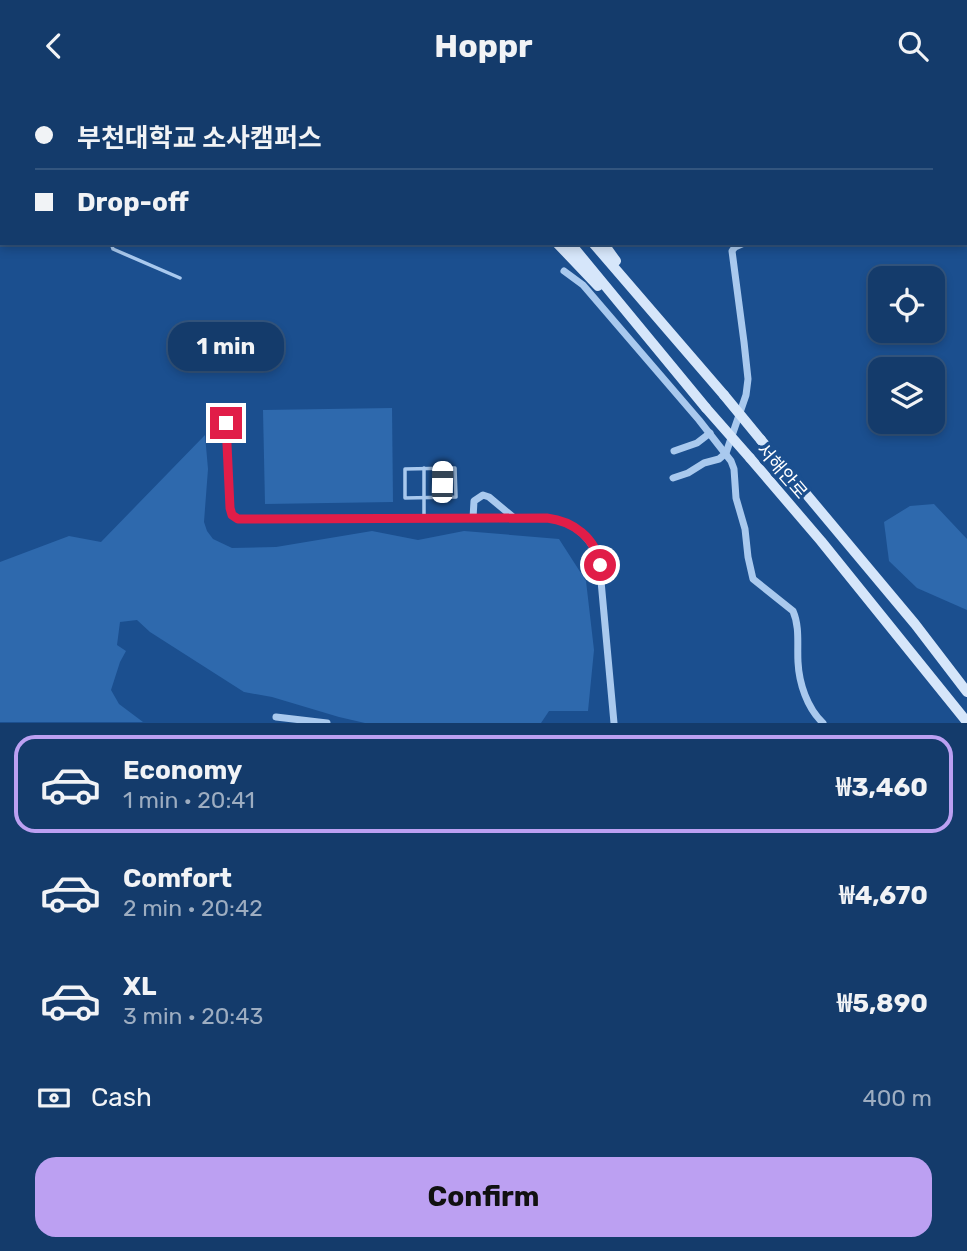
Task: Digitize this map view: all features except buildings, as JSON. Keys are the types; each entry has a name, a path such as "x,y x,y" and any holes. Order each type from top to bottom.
{"main road":[{"path":"559,245 636,323"},
{"name":"서해안로","path":"572,245 706,408 830,551 967,722"},
{"name":"서해안로","path":"595,245 915,624 967,692"},
{"path":"604,245 650,310"}],"street":[{"path":"673,478 719,459 726,453 741,412 747,387 741,318 732,260 732,251 740,245"},
{"path":"564,271 583,285 726,453 734,469 736,498 745,529 753,579 793,611 798,638 798,665 810,709 823,723"},
{"path":"226,423 230,508 235,518 547,518 569,523 585,535 597,553 600,565 614,723"},
{"path":"674,450 697,443 710,433"},
{"path":"473,518 474,501 483,495 514,518"},
{"path":"276,717 327,723"}],"lane":[{"path":"112,245 113,249 180,278"},
{"path":"424,468 424,518"},
{"path":"442,497 443,468"},
{"path":"443,468 455,468 456,497 405,498 405,469 443,468"}],"shaded area":[{"path":"392,408 393,502 265,504 263,410"},
{"path":"205,435 208,469 204,522 213,539 232,548 276,547 372,531 418,540 464,531 559,539 586,581 594,650 588,711 549,711 541,723 365,723 272,697 244,692 150,632 137,620 120,622 117,645 126,651 111,690 119,704 143,722 0,722 0,562 69,536 101,542"},
{"path":"934,504 967,539 967,610 917,588 889,561 884,522 910,506"}],"route":[{"path":"226,423 230,512 235,518 547,518 562,520 580,530 593,546 600,565"}]}
